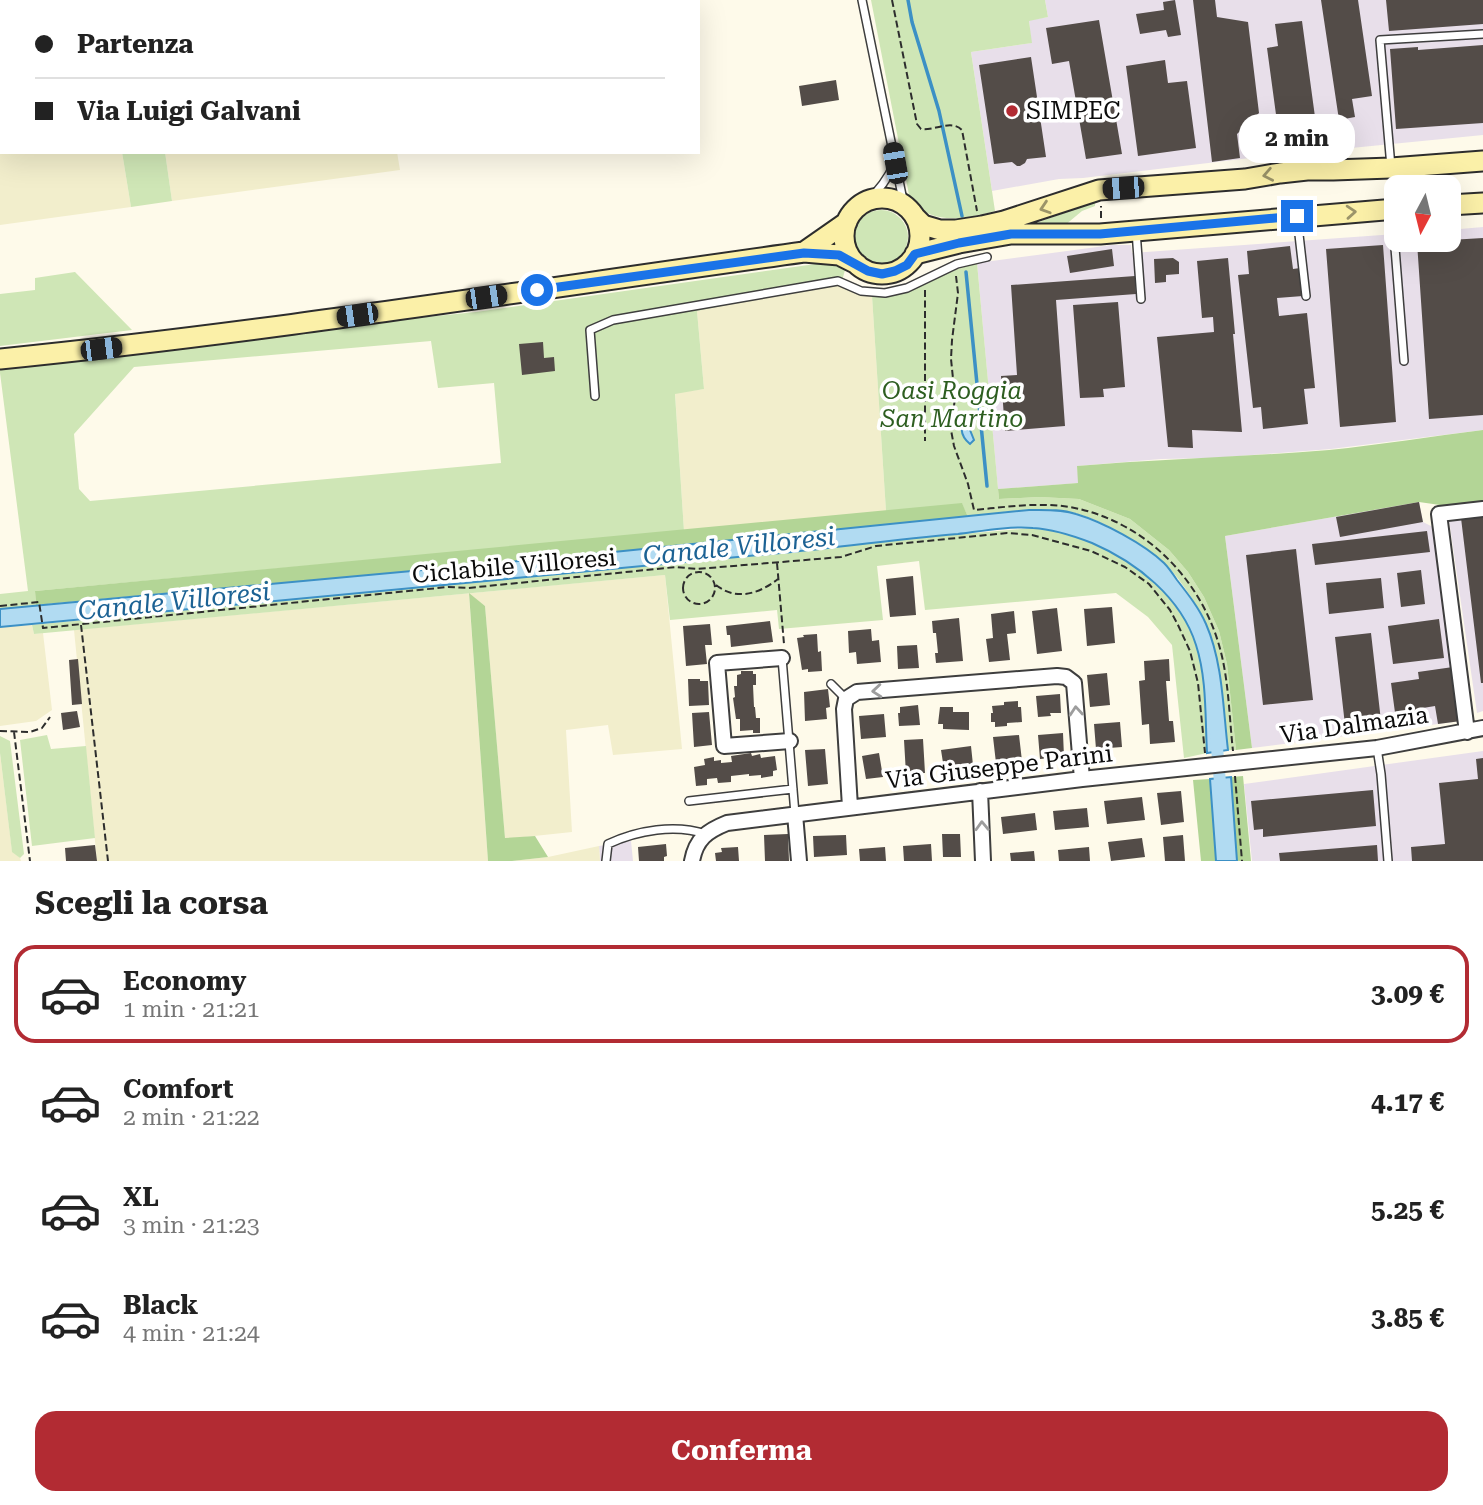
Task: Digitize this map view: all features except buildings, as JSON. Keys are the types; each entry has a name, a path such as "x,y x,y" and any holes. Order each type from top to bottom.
{"main road":[{"path":"915,254 982,226 1099,190 1245,179 1307,170 1391,168 1483,161"},
{"path":"857,264 845,244 847,222 855,209 867,201 880,198 892,200 909,211 923,225 957,236 1100,234 1384,210"},
{"path":"1461,204 1483,203"},
{"path":"0,359 293,325 804,253 839,255 875,273 888,273 907,265 915,254 920,235 909,211"},
{"path":"804,253 847,222"}],"street":[{"path":"1467,732 1439,514 1483,509"},
{"path":"782,658 718,663 724,746 790,741"},
{"path":"850,807 844,709 846,699 857,692 1066,677 1074,683 1082,779"},
{"name":"Via Dalmazia","path":"1207,761 1230,763 1377,748 1483,728"},
{"name":"Via Giuseppe Parini","path":"707,834 711,829 727,823 1207,761"},
{"path":"980,792 983,861"},
{"path":"795,814 799,861"},
{"path":"692,861 697,844 707,834"}],"lane":[{"path":"862,0 895,163 909,211"},
{"path":"1391,168 1380,40 1483,34"},
{"path":"867,201 877,193 895,163"},
{"path":"1297,216 1306,296"},
{"path":"1136,230 1141,299"},
{"path":"1397,252 1404,361"},
{"path":"595,396 590,330 613,320 838,281 861,291 885,293 907,288 957,264 987,257"},
{"path":"782,658 795,814"},
{"path":"831,684 846,699"},
{"path":"1377,748 1388,861"},
{"path":"689,802 793,789"},
{"path":"606,861 608,844 633,833 691,829 707,834"}],"path":[{"path":"892,0 917,124 921,129 927,130 952,125 958,125 962,130 976,209 981,218"},
{"path":"957,264 958,302 952,340 955,398 951,430 974,510 1027,505 1071,508 1111,520 1164,554 1188,580 1207,612 1224,665 1233,752 1230,763 1235,773 1242,861"},
{"path":"925,279 925,441"},
{"name":"Ciclabile Villoresi","path":"0,606 40,602 43,628 447,587 468,588 676,567 697,569 841,557 876,546 1020,533 1076,546 1125,567 1149,584 1170,610 1189,651 1200,694 1207,761"},
{"path":"777,562 785,652 782,658"},
{"path":"715,585 712,598 700,604 687,600 682,587 688,575 701,571 708,574 715,585 728,592 745,595 764,589 778,579"},
{"path":"81,624 108,861"},
{"path":"0,731 30,732 42,728 50,717"},
{"path":"14,732 30,861"}],"shaded area":[{"path":"1045,0 1483,0 1483,135 1059,179 992,191 971,52 1031,43 1029,20 1048,17"},
{"path":"0,154 122,154 131,207 0,225"},
{"path":"165,154 397,154 400,170 172,201"},
{"path":"1483,227 1483,430 1331,449 1077,466 1079,483 998,489 977,263 1112,245 1131,245 1132,253 1384,235 1384,252 1461,252 1461,229"},
{"path":"836,283 872,296 886,511 684,531 675,393 704,389 697,311"},
{"path":"1419,502 1423,522 1433,527 1461,721 1252,748 1225,536"},
{"path":"1483,504 1483,711 1477,713 1447,506"},
{"path":"665,575 682,749 613,755 608,725 566,730 572,832 505,839 485,606 469,595 488,861 97,861 74,630"},
{"path":"32,625 34,634 43,633 52,710 36,721 0,726 0,627"},
{"path":"1483,751 1483,861 1252,861 1244,784"},
{"path":"0,753 12,851 21,861 0,861"},
{"path":"631,841 633,861 600,861 599,846"},
{"path":"599,846 600,861 512,861 548,857"}],"green space":[{"path":"871,0 1045,0 1048,17 1029,21 1032,43 971,52 995,211 961,218 939,217 929,214 910,200"},
{"path":"122,154 165,154 172,201 131,207"},
{"path":"1095,202 1095,206 1082,211 1064,226 1002,229 1039,222"},
{"path":"881,210 900,218 908,237 900,256 881,264 862,256 854,237 862,218"},
{"path":"837,261 845,270 842,281 836,283 697,311 704,389 675,394 684,531 35,591 36,605 0,609 0,594 28,591 0,363 476,312","holes":["431,341 438,388 494,383 501,463 90,501 79,489 74,434 134,367"]},
{"name":"Oasi Roggia San Martino","path":"977,263 999,499 1079,499 1130,519 1169,550 1204,597 1219,631 1227,664 1236,750 1228,750 1219,670 1206,624 1175,574 1144,547 1098,521 1062,511 1022,510 968,517 962,504 886,511 872,296 898,292"},
{"path":"75,272 132,330 0,346 0,294 35,290 35,278"},
{"path":"1483,430 1483,504 1447,506 1419,502 1225,536 1252,748 1236,750 1227,664 1219,631 1204,597 1169,550 1130,519 1079,499 999,499 998,489 1078,483 1077,466 1329,450"},
{"path":"962,503 968,517 36,605 35,591"},
{"path":"1033,528 1070,535 1110,552 1146,576 1177,607 1188,625 1200,658 1207,753 1184,758 1172,645 1148,617 1116,593 925,610 919,561 877,566 883,620 779,629 777,610 670,620 665,575 34,634 32,625 916,538"},
{"path":"469,593 485,606 505,838 535,836 548,857 488,861"},
{"path":"47,735 51,749 86,746 95,838 32,846 20,740"},
{"path":"0,736 10,741 24,854 20,858 12,852"},
{"path":"1243,776 1251,861 1237,861 1231,777"},
{"path":"1210,779 1216,861 1201,861 1193,780"}],"water":[{"path":"966,413 973,417 970,430 974,440 970,444 962,430"},
{"path":"1029,510 1064,511 1098,522 1134,541 1168,567 1197,607 1212,639 1221,686 1228,750 1207,753 1200,658 1180,611 1155,583 1125,560 1092,543 1040,529 995,529 781,553 0,627 0,609 574,556"},
{"path":"1231,777 1237,861 1216,861 1210,779"}],"waterway":[{"path":"908,0 939,111 962,216"},
{"path":"966,272 987,486"},
{"name":"Canale Villoresi","path":"1216,736 1221,794"}],"place":[{"name":"SIMPEC","path":"1012,111"}],"route":[{"path":"537,290 804,253 839,255 868,271 882,274 907,265 915,254 1011,234 1100,234 1297,216"}]}
